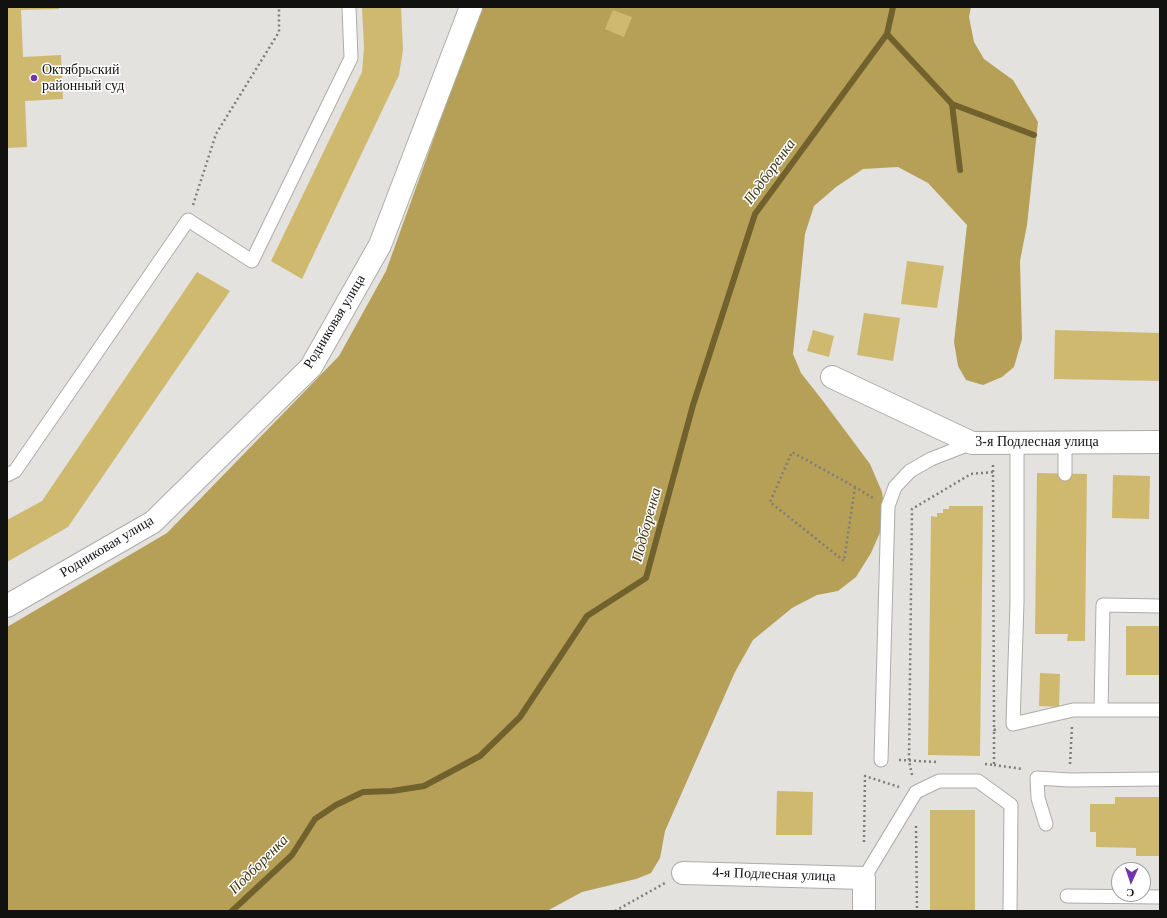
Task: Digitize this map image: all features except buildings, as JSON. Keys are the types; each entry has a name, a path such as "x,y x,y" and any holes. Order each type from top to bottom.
{"street":[{"name":"Родниковая улица","path":"7,606 153,522 311,367 380,245 471,7"},
{"name":"3-я Подлесная улица","path":"832,377 982,443 1160,442"},
{"name":"4-я Подлесная улица","path":"683,873 864,878"},
{"path":"864,878 864,911"}],"lane":[{"path":"7,475 15,471 188,220 252,261 351,58 349,7"},
{"path":"881,760 888,506 895,487 910,471 931,459 982,443"},
{"path":"1017,443 1017,602 1013,724 1073,710 1160,710"},
{"path":"1065,474 1066,443"},
{"path":"1101,710 1103,605 1160,606"},
{"path":"1046,824 1038,798 1037,778 1069,780 1160,779"},
{"path":"864,878 916,792 939,781 978,781 1011,805 1010,911"},
{"path":"1067,896 1160,897"}],"path":[{"path":"188,220 216,134 279,32 279,7"},
{"path":"982,443 993,472 994,764"},
{"path":"855,487 844,561 770,502 792,452 855,487 888,506"},
{"path":"917,911 916,792 909,761 912,509 972,474 993,472"},
{"path":"1069,780 1073,710"},
{"path":"994,730 1013,724"},
{"path":"881,760 944,762"},
{"path":"980,764 994,764 1026,769 1037,778"},
{"path":"864,878 865,776 916,792"},
{"path":"615,911 683,873"}],"shaded area":[{"path":"481,7 971,7 969,17 974,42 984,59 1013,80 1038,122 1027,225 1020,261 1022,339 1014,367 1002,377 983,385 966,380 958,366 954,342 967,225 928,183 898,167 863,169 836,187 814,206 805,234 793,354 801,373 870,464 882,492 886,519 871,553 856,577 838,591 817,595 792,608 753,640 735,672 665,831 660,858 651,873 636,879 582,892 547,911 7,911 7,627 167,533 339,356 386,271"}],"waterway":[{"name":"Подборенка","path":"232,911 292,855 315,819 336,805 363,792 392,791 424,786 480,756 520,717 587,616 646,578 693,405 755,214 887,34 893,7"},
{"path":"887,34 952,104 1034,135"},
{"path":"952,104 960,170"}],"place":[{"name":"Октябрьский районный суд","path":"34,78"}]}
